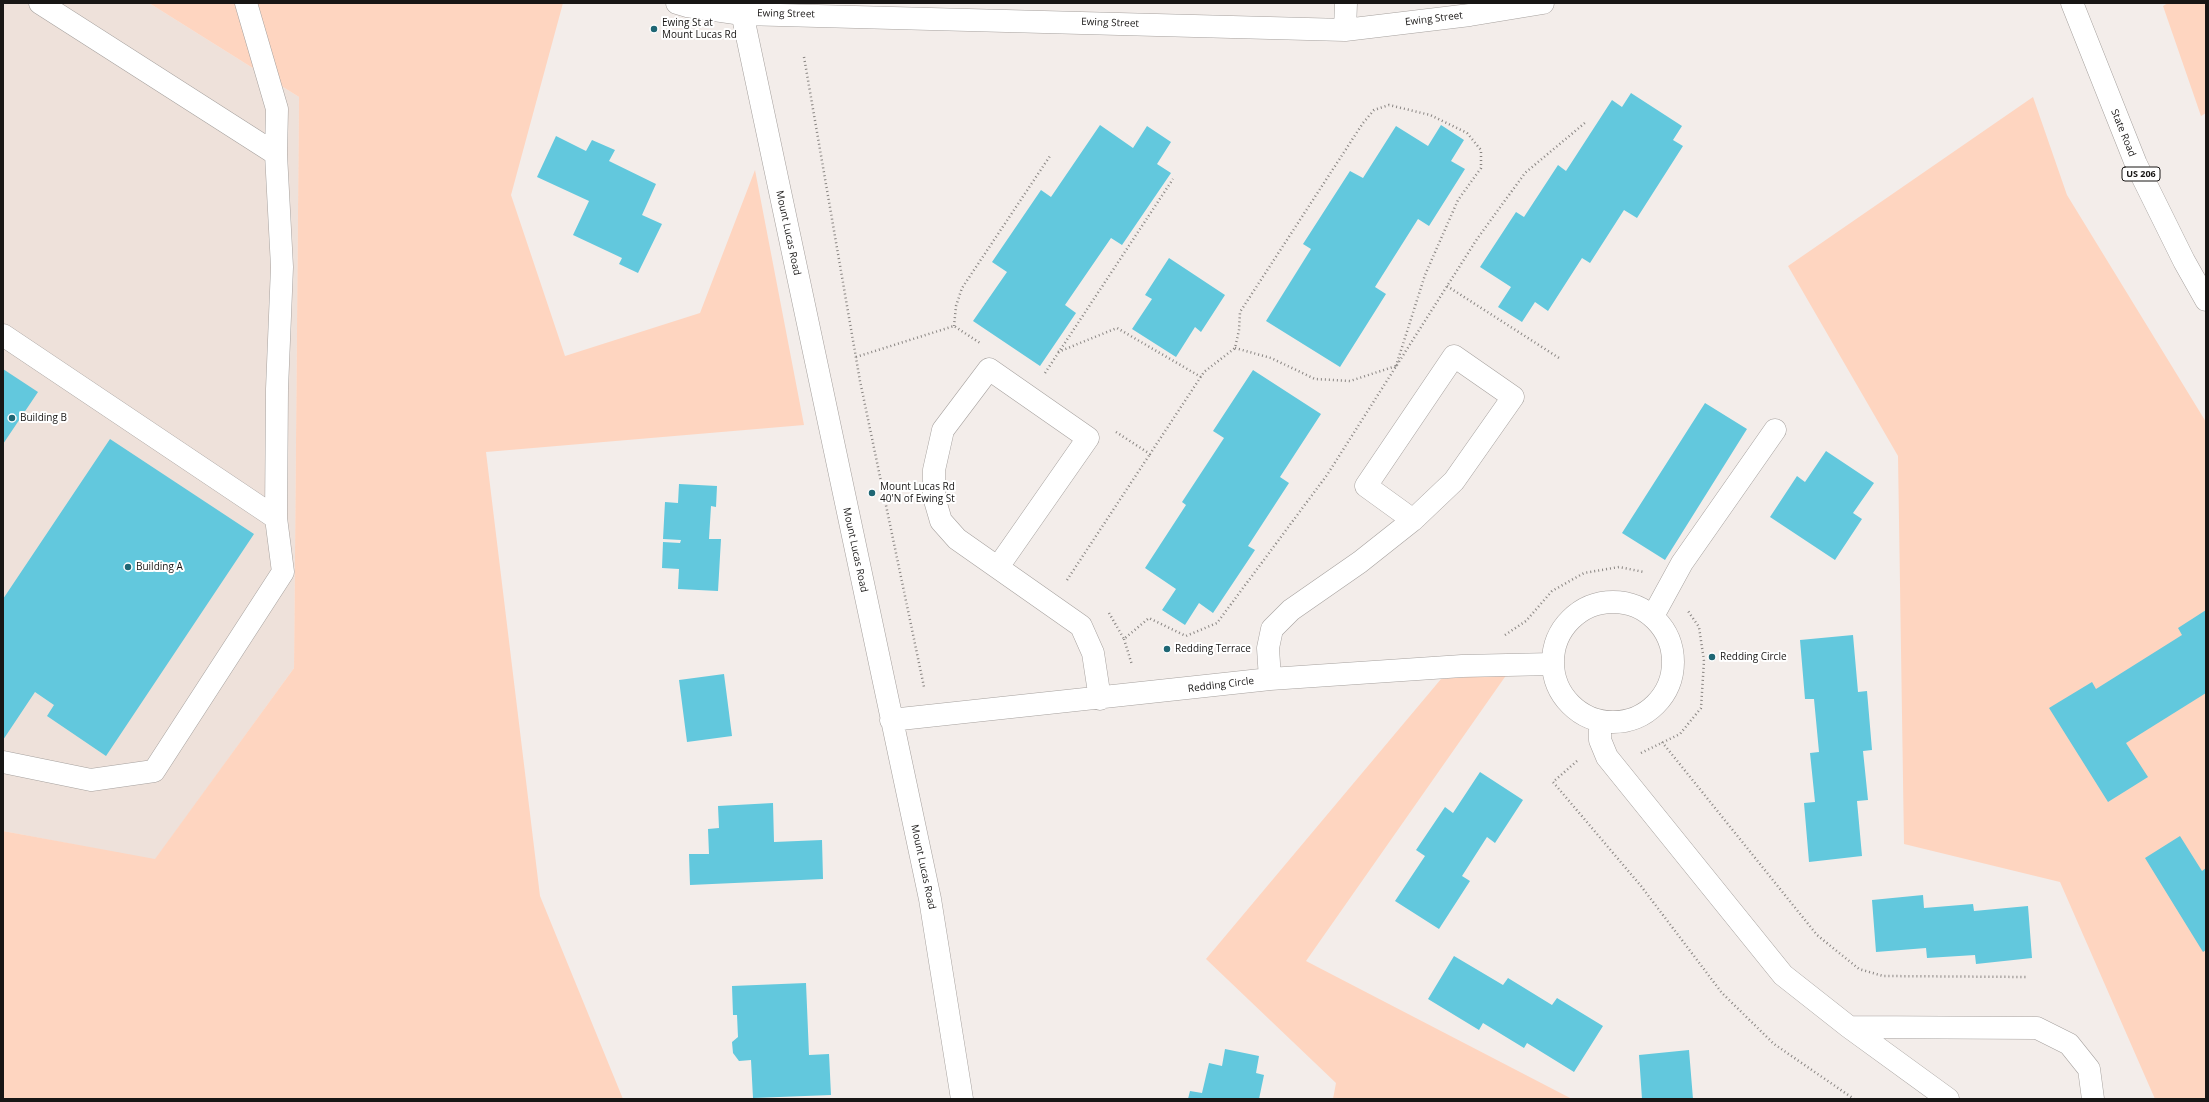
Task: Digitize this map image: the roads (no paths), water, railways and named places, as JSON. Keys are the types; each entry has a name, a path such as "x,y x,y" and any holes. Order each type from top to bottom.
{"main road":[{"path":"40,3 276,154"},
{"path":"3,762 91,780 154,771 283,572 276,518 277,389 282,266 276,154 277,109 246,3"},
{"name":"Ewing Street","path":"677,3 686,6 1345,30 1470,15 1543,3"},
{"path":"1345,30 1346,3"},
{"name":"State Road","path":"2072,3 2136,164 2184,261 2206,300"},
{"name":"Mount Lucas Road","path":"741,8 930,899 962,1099"},
{"path":"3,335 276,518"},
{"path":"1270,679 1268,648 1272,629 1291,610 1360,562 1413,520 1454,481 1513,397 1454,356 1366,486 1413,520"},
{"path":"998,567 1088,438 988,369 943,430 934,470 934,497 941,521 957,539 1081,626 1093,653 1100,699"},
{"path":"1653,616 1682,563 1775,430"},
{"path":"1621,602 1635,605 1653,616 1664,628 1672,647 1674,658 1671,679 1667,690 1654,706 1636,718 1615,723 1600,721 1581,714 1570,705 1558,688 1552,664 1556,640 1570,619 1579,612 1598,603 1621,602"},
{"name":"Redding Circle","path":"891,720 1100,699 1270,679 1462,666 1552,664"},
{"path":"1600,721 1600,740 1608,757 1783,975 1849,1027 1948,1099"},
{"path":"1849,1027 2037,1028 2069,1044 2089,1069 2093,1099"}],"place":[{"name":"Ewing St at Mount Lucas Rd","path":"654,29"},
{"name":"Building B","path":"12,418"},
{"name":"Mount Lucas Rd 40'N of Ewing St","path":"872,493"},
{"name":"Building A","path":"128,567"},
{"name":"Redding Terrace","path":"1167,649"},
{"name":"Redding Circle","path":"1712,657"}]}
